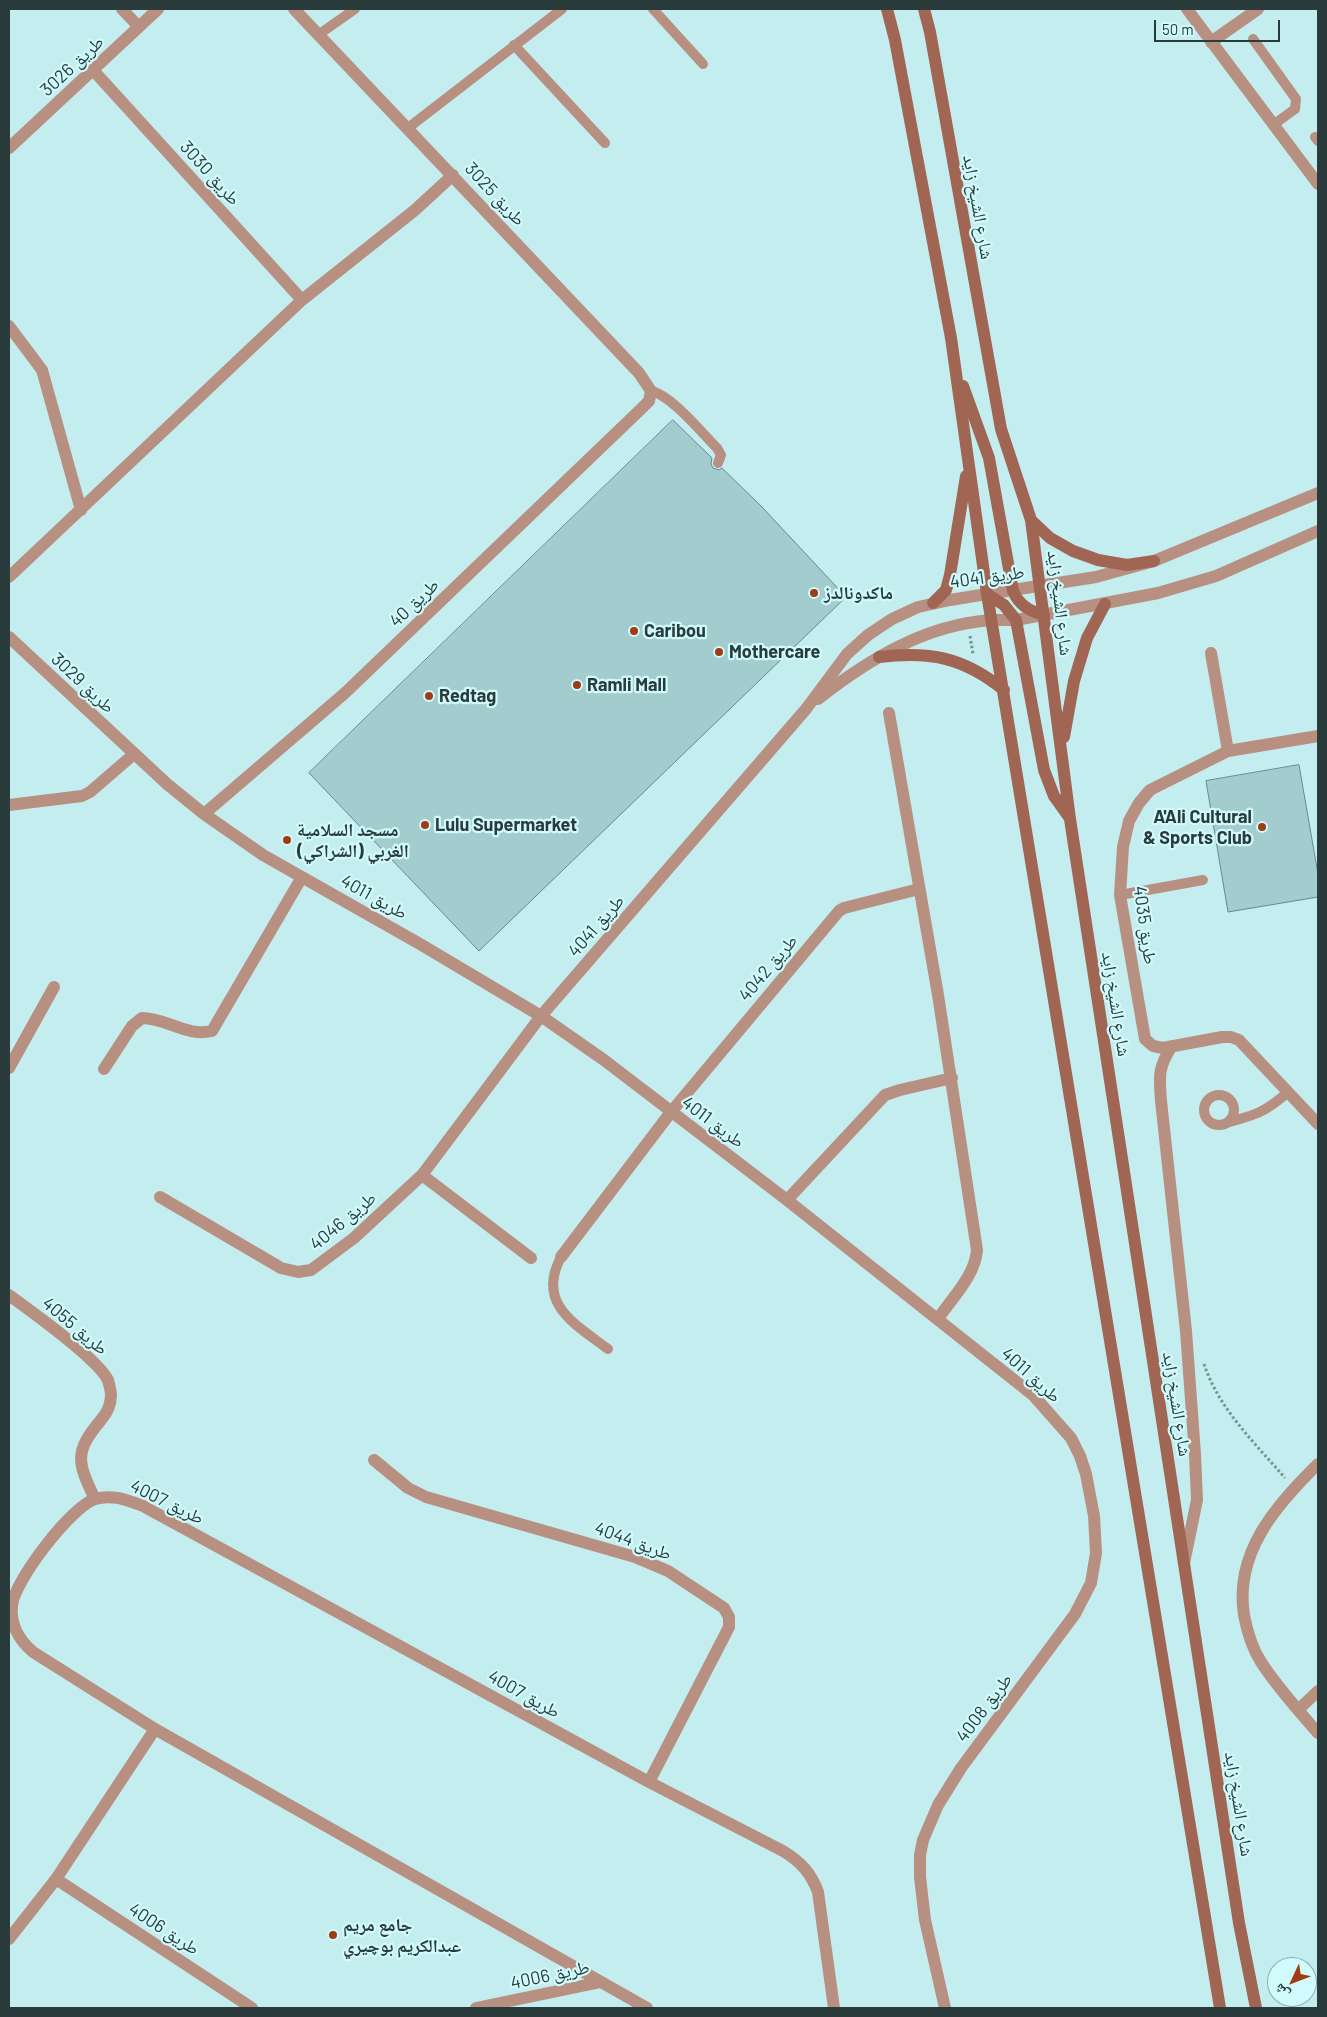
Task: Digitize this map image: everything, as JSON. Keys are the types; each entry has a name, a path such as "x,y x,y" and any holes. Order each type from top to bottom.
{"main road":[{"path":"887,9 895,40 956,370 991,620 1220,2008"},
{"name":"شارع الشيخ زايد","path":"924,9 930,32 1000,429 1031,520 1070,819 1239,1923 1256,2008"},
{"path":"956,370 974,413 989,458 1013,591 1016,598 1028,610 1044,615"},
{"path":"933,603 946,590 950,575 968,462"},
{"path":"1031,520 1050,538 1073,551 1098,560 1127,565 1154,561"},
{"path":"987,594 1004,605 1016,620 1044,770 1054,796 1070,819"},
{"path":"1062,754 1074,681 1088,638 1105,604"},
{"path":"879,657 916,655 950,660 969,666 1004,690"}],"street":[{"path":"122,9 139,27"},
{"name":"طريق 3026","path":"9,148 158,9"},
{"name":"طريق 3025","path":"294,9 639,373 651,391"},
{"path":"1187,9 1272,126 1318,184"},
{"path":"1211,42 1258,9"},
{"name":"طريق 3030","path":"92,70 302,300"},
{"path":"9,577 302,300 415,210 453,175"},
{"path":"9,326 42,370 81,510"},
{"name":"طريق 40","path":"204,814 345,693 641,409 648,401 651,391"},
{"name":"طريق 4041","path":"422,1175 541,1016 806,709 847,654 868,635 892,619 933,603 1096,577 1154,561 1318,492"},
{"name":"طريق 4041","path":"806,709 859,669 879,657 918,638 954,625 991,620 1016,620 1158,593 1216,576 1318,531"},
{"name":"طريق 3029","path":"9,637 134,754"},
{"path":"1211,653 1228,751"},
{"path":"889,713 952,1078 976,1250 976,1259 970,1274 938,1319"},
{"name":"طريق 4035","path":"1172,1046 1158,1048 1145,1039 1120,895 1124,847 1129,821 1139,803 1150,790 1228,751 1318,736"},
{"path":"9,805 82,796 90,792 134,754"},
{"name":"طريق 4011","path":"134,754 204,814 263,855 420,944 541,1016 604,1060 787,1200 1033,1395 1070,1438"},
{"path":"104,1068 132,1026 142,1018 155,1018 186,1031 202,1034 212,1031 302,877"},
{"name":"طريق 4042","path":"561,1257 671,1112 839,911 844,908 919,889"},
{"path":"9,1068 54,987"},
{"path":"1184,1564 1197,1500 1186,1331 1161,1101 1159,1072 1164,1057 1172,1046 1222,1037 1231,1037 1239,1040 1253,1052 1318,1124"},
{"path":"787,1200 884,1095 952,1078"},
{"path":"422,1175 530,1258"},
{"name":"طريق 4046","path":"160,1197 281,1268 298,1272 310,1270 354,1238 422,1175"},
{"name":"طريق 4055","path":"9,1296 88,1358 108,1381 111,1396 108,1412 82,1448 80,1463 84,1477 95,1499"},
{"name":"طريق 4008","path":"945,2008 924,1913 920,1877 920,1855 923,1840 938,1805 961,1768 1075,1614 1091,1583 1096,1553 1094,1516 1086,1474 1080,1456 1070,1438"},
{"name":"طريق 4044","path":"374,1460 408,1488 426,1497 635,1557 668,1571 724,1608 729,1617 729,1627 649,1782"},
{"path":"1318,1464 1294,1488 1256,1540 1245,1569 1242,1600 1247,1632 1260,1660 1318,1733"},
{"name":"طريق 4007","path":"646,2008 155,1729 33,1652 20,1639 12,1618 14,1594 28,1570 74,1512 84,1504 95,1499 118,1497 143,1506 649,1782 783,1851 807,1869 818,1892 834,2008"},
{"path":"1298,1710 1318,1692"},
{"path":"9,1938 56,1879 155,1729"},
{"name":"طريق 4006","path":"56,1879 252,2008"},
{"name":"طريق 4006","path":"476,2008 601,1982"}],"lane":[{"path":"318,34 355,9"},
{"path":"408,128 562,9"},
{"path":"653,9 703,64"},
{"path":"1253,39 1296,99 1295,109 1272,126"},
{"path":"514,45 605,143"},
{"path":"651,391 658,392 668,399 717,448 721,456 718,463"},
{"path":"1120,895 1203,880"},
{"path":"1226,1124 1259,1114 1288,1092"},
{"path":"561,1257 555,1267 552,1279 553,1292 557,1303 563,1314 608,1349"}],"path":[{"path":"1203,1355 1211,1384 1222,1403 1294,1488"}],"building":[{"name":"Ramli Mall","path":"673,420 712,458 711,464 713,468 719,470 722,468 762,507 846,597 479,951 309,773"},
{"name":"A'Ali Cultural & Sports Club","path":"1299,765 1318,874 1318,897 1228,912 1206,781"}],"place":[{"name":"ماكدونالدز","path":"814,593"},
{"name":"Caribou","path":"634,631"},
{"name":"Mothercare","path":"719,652"},
{"name":"Ramli Mall","path":"577,685"},
{"name":"Redtag","path":"429,696"},
{"name":"Lulu Supermarket","path":"425,825"},
{"name":"A'Ali Cultural & Sports Club","path":"1262,827"},
{"name":"مسجد السلامية الغربي (الشراكي)","path":"287,840"},
{"name":"جامع مريم عبدالكريم بوچيري","path":"333,1935"}]}
